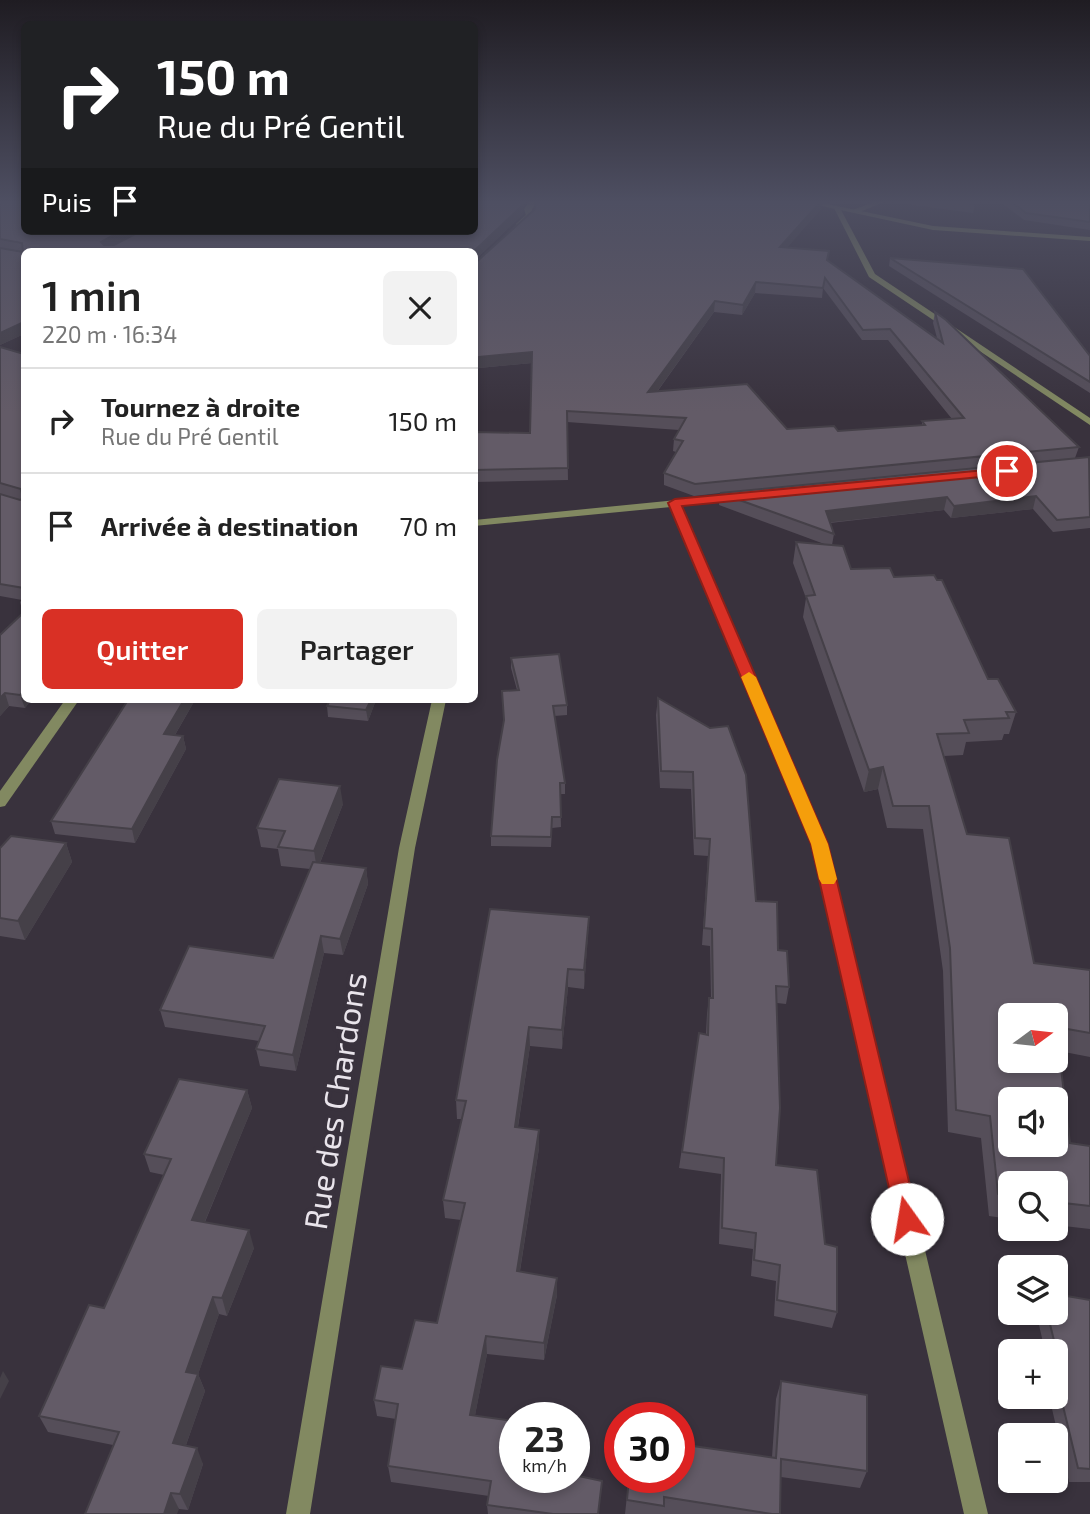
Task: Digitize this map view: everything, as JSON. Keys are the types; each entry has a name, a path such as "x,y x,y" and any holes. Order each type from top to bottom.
{"street":[{"path":"870,271 872,275 1090,422"},
{"path":"478,523 744,496"},
{"path":"675,503 820,844 976,1514"},
{"path":"0,802 70,703"},
{"name":"Rue des Chardons","path":"298,1514 407,848 438,703"}],"building":[{"path":"0,271 21,271 21,323 0,333"},
{"path":"478,271 842,271 943,343 935,312 946,320 1079,447 695,484 664,473 683,441 674,439 686,418 567,411 568,468 478,470 478,432 530,433 532,352 479,357","holes":["825,278 863,330 890,329 964,418 922,421 925,425 838,431 834,426 787,429 747,384 648,392 715,301 743,305 756,282 823,288"]},
{"path":"910,271 1024,271 1090,356 1090,382"},
{"path":"0,347 21,353 21,489 0,483"},
{"path":"1089,457 1090,517 1057,520 1036,496 954,506 947,497 826,511 834,534 720,493"},
{"path":"0,494 20,500 21,588 0,584"},
{"path":"796,542 843,546 851,569 890,568 894,577 934,575 937,580 942,580 988,679 998,679 1016,712 1006,712 1009,718 964,720 969,733 937,734 967,834 1009,838 1034,963 1090,970 1090,1033 1068,1029 1068,1003 998,1003 998,1073 1062,1073 1063,1087 998,1087 998,1157 1068,1157 1068,1126 1070,1143 1090,1146 1090,1206 1068,1203 1068,1171 998,1171 998,1194 990,1116 956,1110 950,948 929,806 893,806 883,767 869,770 806,596 815,595"},
{"path":"21,615 20,695 5,693 0,698 0,635"},
{"path":"559,654 567,705 553,706 565,783 560,783 561,817 552,817 551,837 491,836 497,760 504,720 502,691 519,690 511,658"},
{"path":"658,698 710,728 728,726 746,775 756,901 777,902 778,950 787,951 789,987 776,986 780,1108 776,1165 817,1170 825,1244 837,1247 837,1312 777,1300 780,1265 754,1260 756,1233 722,1228 724,1158 682,1152 699,1033 708,1035 709,998 713,998 712,929 704,928 710,839 695,838 693,772 661,771"},
{"path":"126,703 182,703 164,734 183,736 132,829 51,821"},
{"path":"328,703 370,703 366,710 327,706"},
{"path":"279,779 340,786 314,851 278,847 285,831 257,828"},
{"path":"11,836 66,843 18,921 0,918 0,848"},
{"path":"313,862 366,868 340,939 321,936 293,1055 256,1049 265,1026 160,1010 189,946 273,958"},
{"path":"490,909 589,917 584,970 568,969 562,1030 529,1027 515,1127 539,1130 517,1271 557,1278 544,1343 486,1336 470,1415 499,1419 499,1493 590,1493 590,1478 602,1481 598,1514 553,1514 487,1505 491,1481 388,1466 398,1404 374,1400 381,1366 402,1369 415,1320 437,1323 465,1203 443,1200 466,1101 456,1100"},
{"path":"179,1079 247,1090 192,1220 249,1230 222,1298 213,1297 186,1372 198,1374 173,1443 197,1448 180,1494 171,1493 164,1514 85,1514 119,1432 39,1416 89,1305 104,1308 171,1159 144,1154"},
{"path":"1068,1296 1090,1300 1090,1469 1078,1468 1064,1409 1068,1409 1068,1339 1054,1339 1050,1325 1068,1325"},
{"path":"781,1381 867,1395 867,1471 781,1459 780,1514 664,1497 664,1506 627,1500 628,1493 695,1493 695,1446 776,1458"}],"slow traffic":[{"path":"749,677 820,844 828,879"}],"route":[{"path":"907,1219 820,844 675,503 1007,471"}]}
